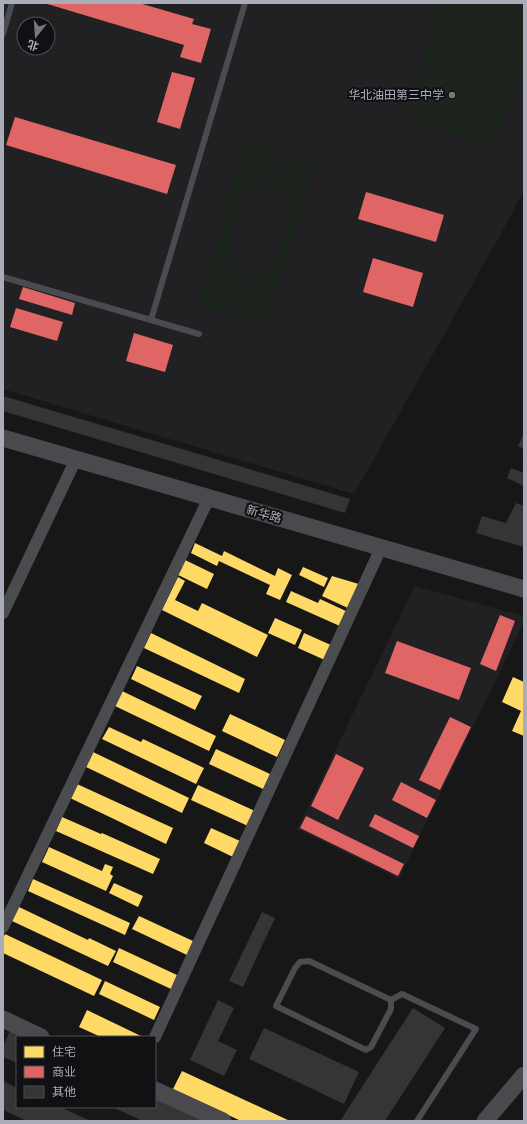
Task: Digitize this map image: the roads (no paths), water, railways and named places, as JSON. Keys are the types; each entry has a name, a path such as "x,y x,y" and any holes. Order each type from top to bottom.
{"main road":[{"name":"新华路","path":"5,442 76,459 524,590"},
{"path":"3,1020 39,1036"},
{"path":"485,1121 524,1075"},
{"path":"156,1090 223,1121"}],"street":[{"path":"3,613 76,459"},
{"path":"3,927 210,498"},
{"path":"155,1036 381,548"}],"lane":[{"path":"3,34 12,3"},
{"path":"151,320 245,3"},
{"path":"3,276 199,334"},
{"path":"309,961 391,1000 391,1009 371,1047 366,1050 276,1006 295,968 300,962 309,961"},
{"path":"391,1000 402,994 476,1029 417,1121"}],"place":[{"name":"华北油田第三中学","path":"452,95"}]}
